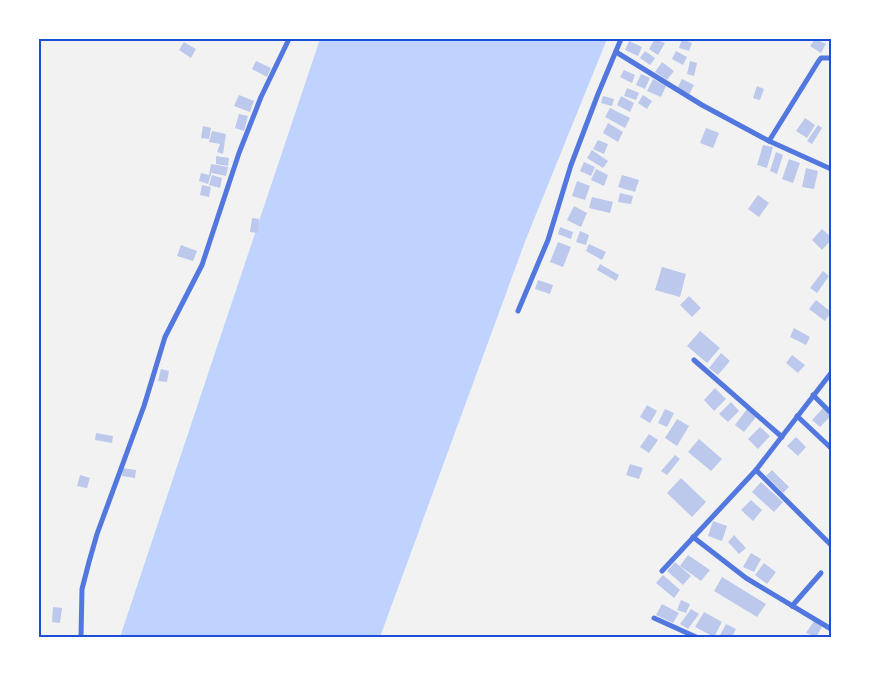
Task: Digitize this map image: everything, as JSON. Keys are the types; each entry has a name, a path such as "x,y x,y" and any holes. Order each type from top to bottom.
{"street":[{"path":"81,637 82,589 89,562 144,406 165,337 202,265 239,153 261,97 289,39"},
{"path":"518,311 548,240 571,165 621,39"},
{"path":"616,52 702,105 769,141 831,169"},
{"path":"769,141 818,62 825,57 831,58"},
{"path":"694,360 782,437"},
{"path":"662,571 756,470 831,373"},
{"path":"813,395 831,413"},
{"path":"797,416 831,448"},
{"path":"756,470 831,544"},
{"path":"693,537 746,578 831,629"},
{"path":"792,606 821,573"},
{"path":"654,618 696,637"}],"water":[{"path":"320,39 607,39 526,239 380,637 120,637"}],"building":[{"path":"655,39 665,43 658,55 649,49"},
{"path":"682,39 692,43 689,51 679,48"},
{"path":"815,39 826,44 821,53 810,46"},
{"path":"629,41 642,47 638,56 625,50"},
{"path":"184,42 196,49 191,58 179,50"},
{"path":"645,51 655,58 650,65 640,58"},
{"path":"676,51 687,57 683,65 672,59"},
{"path":"256,61 271,68 267,77 252,69"},
{"path":"690,61 697,63 694,76 687,74"},
{"path":"662,62 674,71 667,80 655,72"},
{"path":"624,70 635,75 632,83 620,77"},
{"path":"641,74 650,78 645,89 636,85"},
{"path":"653,79 666,86 661,97 647,91"},
{"path":"682,79 694,85 689,95 677,89"},
{"path":"757,86 764,89 760,100 753,98"},
{"path":"627,88 639,93 636,100 624,96"},
{"path":"239,95 254,101 250,112 234,106"},
{"path":"643,95 652,101 647,109 638,103"},
{"path":"603,96 614,99 612,106 601,103"},
{"path":"621,96 634,103 630,112 617,105"},
{"path":"610,108 630,118 625,128 605,117"},
{"path":"239,114 248,116 244,131 235,128"},
{"path":"805,118 815,125 807,138 796,131"},
{"path":"608,123 623,132 618,142 603,133"},
{"path":"818,125 822,128 812,144 807,141"},
{"path":"203,126 211,128 209,139 201,138"},
{"path":"706,128 719,133 713,148 700,143"},
{"path":"212,131 226,134 223,154 217,152 220,144 209,142"},
{"path":"598,140 608,144 604,154 593,149"},
{"path":"763,145 773,147 767,168 757,165"},
{"path":"592,150 608,161 603,168 587,158"},
{"path":"776,152 783,155 777,174 770,171"},
{"path":"216,156 229,158 228,166 216,164"},
{"path":"789,159 800,163 793,183 782,179"},
{"path":"584,162 595,167 591,176 580,171"},
{"path":"211,164 228,167 226,176 212,173 212,171 208,184 199,181 201,173 209,175"},
{"path":"806,168 818,171 814,189 802,187"},
{"path":"596,169 608,175 604,186 591,180"},
{"path":"212,175 222,178 220,188 209,185"},
{"path":"622,175 639,180 635,192 618,187"},
{"path":"577,181 590,186 585,200 572,196"},
{"path":"202,185 211,187 209,197 200,195"},
{"path":"620,193 633,196 631,204 618,202"},
{"path":"758,195 769,203 759,217 748,209"},
{"path":"592,197 613,202 610,213 589,208"},
{"path":"574,206 587,213 581,227 567,220"},
{"path":"252,218 259,219 258,233 250,232"},
{"path":"560,227 573,232 571,239 558,234"},
{"path":"822,229 831,237 831,240 822,250 812,240"},
{"path":"580,231 589,235 586,245 576,242"},
{"path":"558,242 571,247 563,267 550,262"},
{"path":"589,244 606,252 602,260 586,251"},
{"path":"181,245 197,251 193,261 177,256"},
{"path":"600,264 619,275 616,281 597,270"},
{"path":"662,267 686,274 680,297 655,290"},
{"path":"823,271 829,276 817,293 810,288"},
{"path":"538,280 553,285 550,294 535,289"},
{"path":"689,296 701,308 692,317 680,305"},
{"path":"816,300 831,312 825,321 809,309"},
{"path":"794,328 810,337 806,345 790,337"},
{"path":"700,331 720,348 707,363 687,346"},
{"path":"721,353 730,361 718,375 709,368"},
{"path":"792,355 805,365 798,373 786,363"},
{"path":"161,369 169,371 167,382 158,381"},
{"path":"715,388 726,399 714,411 704,400"},
{"path":"731,402 739,411 728,422 719,414"},
{"path":"647,405 657,411 650,423 640,417"},
{"path":"823,408 831,416 820,427 812,420"},
{"path":"665,409 674,413 667,427 658,423"},
{"path":"747,409 756,417 744,432 735,425"},
{"path":"677,419 689,426 677,446 665,438"},
{"path":"760,427 770,436 758,449 748,439"},
{"path":"96,433 113,436 112,443 95,440"},
{"path":"649,434 658,440 649,453 640,447"},
{"path":"796,437 806,447 798,456 787,446"},
{"path":"699,439 722,459 711,471 688,452"},
{"path":"675,455 680,459 667,475 661,471"},
{"path":"630,464 643,468 639,479 626,475"},
{"path":"123,468 136,470 135,478 122,476"},
{"path":"772,470 789,487 783,493 766,476"},
{"path":"80,475 90,478 87,488 77,486"},
{"path":"681,478 706,502 692,517 667,493"},
{"path":"761,482 783,502 774,512 752,492"},
{"path":"751,500 762,510 753,521 741,510"},
{"path":"713,521 727,526 722,541 708,536"},
{"path":"734,535 746,548 739,554 728,542"},
{"path":"751,553 761,559 754,572 743,567"},
{"path":"688,555 710,570 701,581 680,566"},
{"path":"675,562 691,576 683,585 667,571"},
{"path":"764,563 776,572 767,584 755,575"},
{"path":"663,575 680,590 674,598 656,583"},
{"path":"722,577 766,604 757,617 714,591"},
{"path":"681,600 690,604 686,613 677,610"},
{"path":"662,604 679,613 673,623 656,615"},
{"path":"53,607 62,608 60,623 52,622"},
{"path":"691,609 699,614 688,629 680,624"},
{"path":"704,612 722,622 714,637 695,627"},
{"path":"814,621 822,627 816,637 806,633"},
{"path":"726,624 736,629 732,637 719,637"}]}
